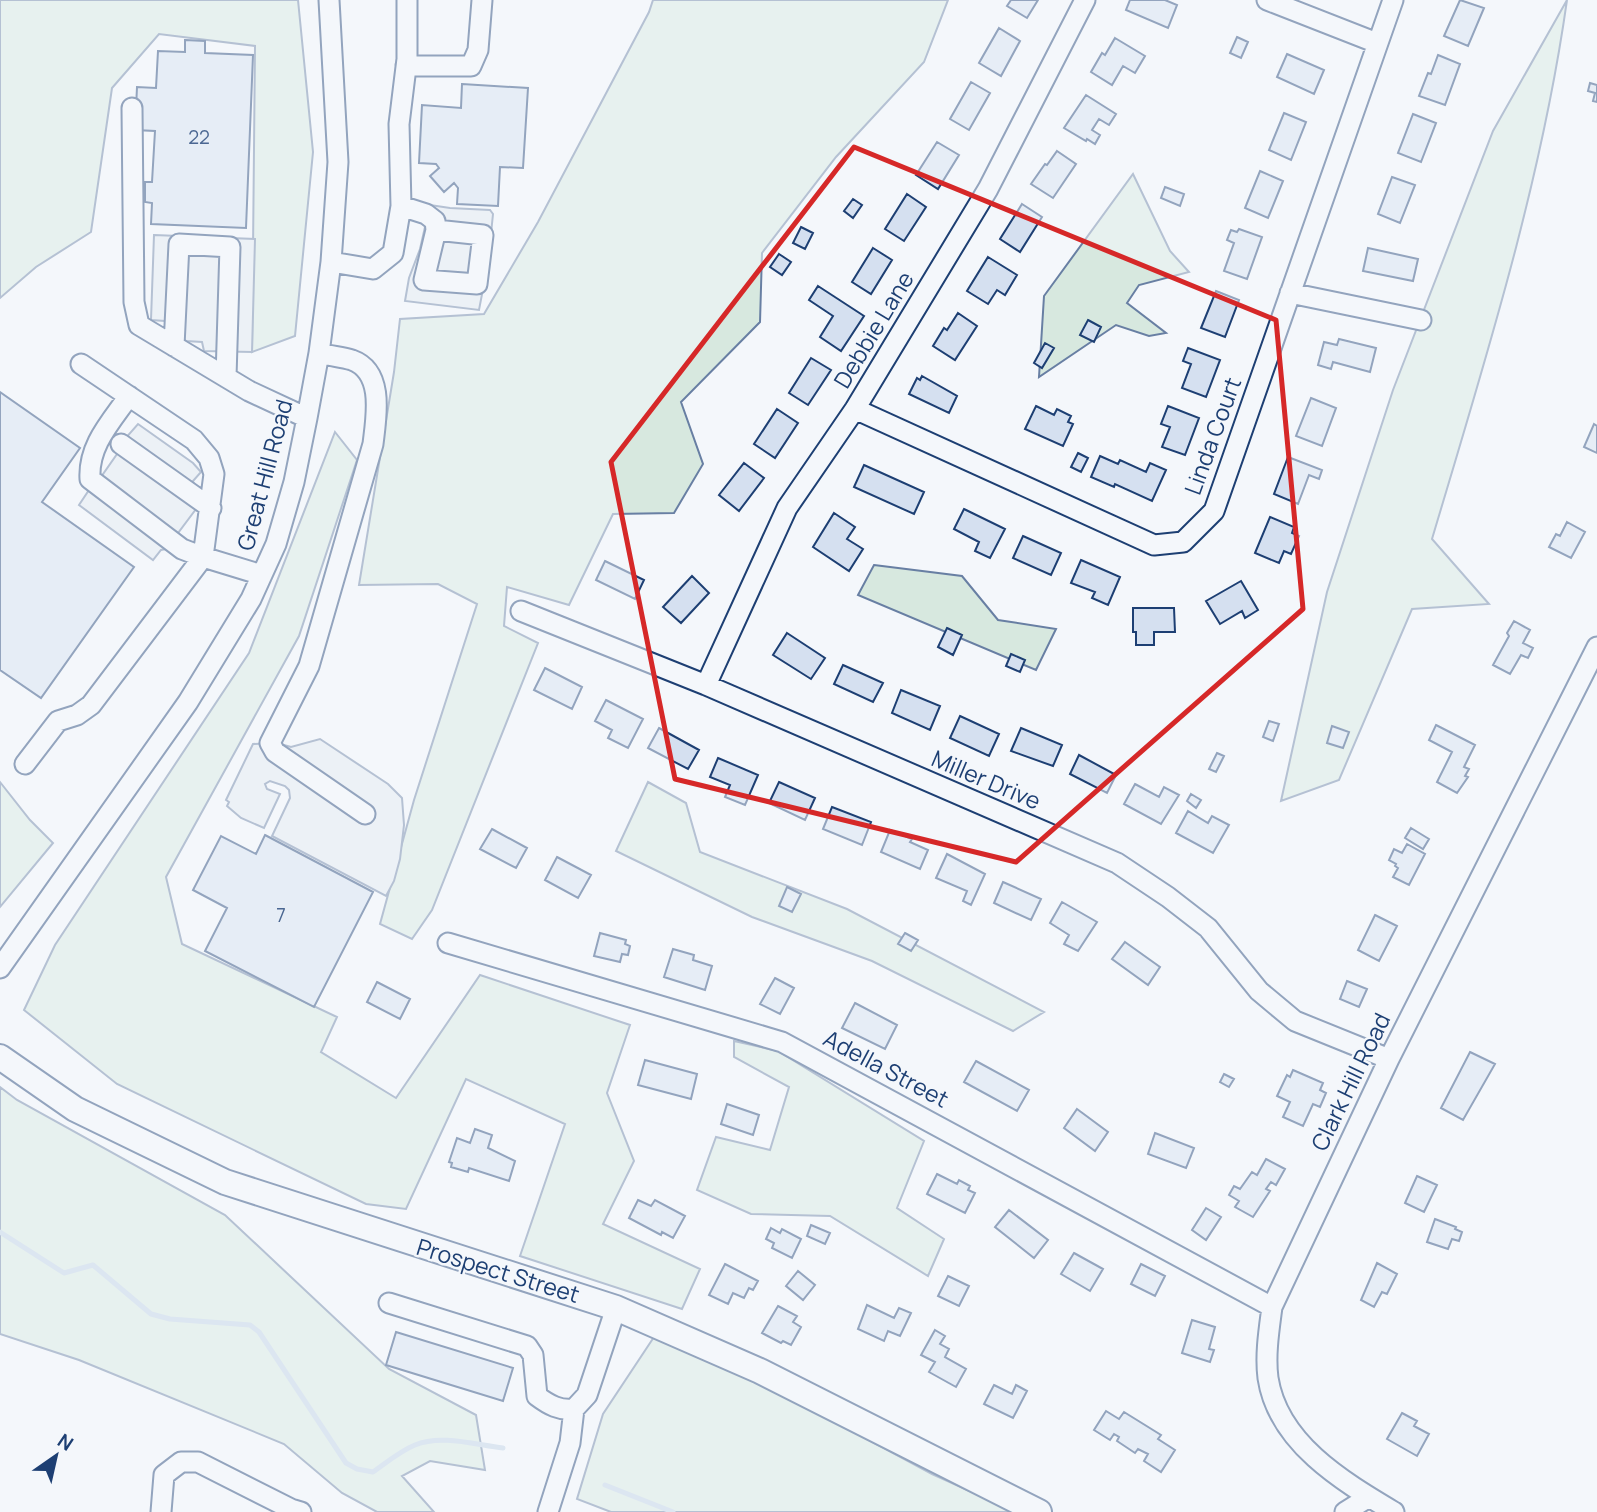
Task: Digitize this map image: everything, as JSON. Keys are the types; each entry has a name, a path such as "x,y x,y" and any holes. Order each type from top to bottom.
{"main road":[{"name":"Prospect Street","path":"0,1057 75,1109 225,1182 617,1308 760,1371 1039,1512"}],"street":[{"name":"Great Hill Road","path":"0,968 188,702 239,622 276,544 294,482 307,418 331,262 338,162 329,0"},
{"path":"331,262 373,269 394,253 401,206 399,124 406,66 407,0"},
{"path":"406,66 471,66 478,50 482,0"},
{"name":"Debbie Lane","path":"706,685 787,508 855,409 988,189 1085,0"},
{"path":"1267,0 1377,43"},
{"name":"Linda Court","path":"855,409 1154,545 1183,542 1214,511 1394,0"},
{"path":"132,108 134,302 139,325 248,391 307,418"},
{"path":"401,206 426,214 435,221 436,230"},
{"path":"174,346 178,244 230,247 226,377"},
{"path":"1290,293 1421,320"},
{"path":"319,353 352,360 367,371 376,393 373,444 309,666 270,743 275,752 365,814"},
{"path":"25,764 58,721 77,715 91,705 203,556 211,508 214,474 209,458 194,440 81,364"},
{"path":"129,396 95,445 89,464 90,480 182,549 262,575"},
{"path":"121,444 211,508"},
{"name":"Miller Drive","path":"522,611 706,685 1116,863 1168,897 1208,928 1259,991 1295,1021 1388,1059"},
{"name":"Clark Hill Road","path":"1394,1512 1312,1456 1281,1417 1268,1378 1268,1339 1272,1307 1388,1059 1597,647"},
{"name":"Adella Street","path":"448,943 782,1042 1272,1307"},
{"path":"389,1303 527,1346 533,1355 537,1396 548,1404 565,1410 574,1409"},
{"path":"548,1512 570,1443 574,1409 587,1395 617,1308"},
{"path":"161,1512 164,1475 181,1462 198,1462 301,1512"},
{"path":"1345,1512 1369,1497"}],"highlighted area":[{"path":"854,147 1276,320 1303,609 1016,862 675,779 611,462"}],"shaded area":[{"path":"0,0 298,0 313,152 295,336 252,352 255,46 159,34 112,88 91,232 36,267 0,298"},
{"path":"653,0 948,0 924,62 836,157 762,253 760,322 681,402 703,464 674,513 613,514 569,605 507,587 504,626 538,643 432,910 412,939 380,924 414,800 477,604 438,584 359,585 394,372 400,319 484,314 538,222"},
{"path":"1567,0 1542,137 1510,272 1432,539 1489,604 1412,609 1339,780 1281,801 1327,592 1393,390 1493,131"},
{"path":"1133,174 1170,251 1189,272 1139,285 1127,303 1166,333 1149,336 1116,325 1039,377 1044,296"},
{"path":"430,205 490,210 493,214 488,263 479,310 405,301"},
{"path":"154,235 255,239 252,352 204,351 202,342 186,341 165,321 151,320"},
{"path":"138,424 193,463 201,472 193,481 194,485 198,488 204,487 196,509 166,549 161,550 153,560 79,505 117,454 116,449"},
{"path":"335,432 357,460 299,636 166,877 182,944 337,1017 321,1052 396,1098 480,975 630,1025 607,1093 634,1161 603,1224 700,1269 682,1309 520,1256 565,1124 466,1079 406,1209 366,1204 117,1084 24,1010 55,945 249,653"},
{"path":"874,565 962,576 998,620 1056,629 1036,670 858,595"},
{"path":"320,739 388,784 402,798 404,825 400,859 394,881 386,896 272,836 290,798 289,790 285,786 270,781 265,784 267,789 280,794 264,828 241,818 227,806 229,802 226,800 253,744 277,743 291,747"},
{"path":"0,782 30,820 53,843 0,907"},
{"path":"648,782 686,803 700,852 847,909 1044,1012 1013,1031 872,961 752,917 616,851"},
{"path":"734,1041 778,1051 924,1141 897,1208 944,1239 928,1276 830,1216 751,1214 697,1190 716,1137 770,1150 789,1087 734,1057"},
{"path":"0,1087 17,1100 225,1215 389,1369 476,1415 485,1470 430,1461 402,1476 434,1512 377,1512 342,1493 284,1444 79,1360 0,1334"},
{"path":"654,1337 769,1386 932,1474 1016,1512 611,1512 577,1499 603,1414"}],"building":[{"path":"1011,0 1038,0 1027,18 1007,6"},
{"path":"1130,0 1165,0 1177,5 1168,28 1126,10"},
{"path":"1460,0 1484,8 1468,46 1444,36"},
{"path":"999,28 1020,41 1001,76 979,63"},
{"path":"1237,37 1248,42 1241,58 1230,53"},
{"path":"1115,38 1145,56 1135,73 1123,66 1112,85 1091,72"},
{"path":"185,40 205,41 205,53 253,55 246,228 151,224 152,203 145,202 145,182 152,182 155,131 135,130 137,87 156,88 158,51 185,52"},
{"path":"1287,54 1324,70 1314,94 1277,77"},
{"path":"1438,55 1460,64 1445,105 1419,96"},
{"path":"971,82 990,93 969,130 950,119"},
{"path":"1590,83 1597,85 1597,102 1593,101 1595,93 1588,91"},
{"path":"462,84 528,88 523,168 500,167 498,206 457,204 458,188 454,183 444,192 430,176 439,168 436,164 419,163 422,105 461,108"},
{"path":"1086,95 1116,114 1109,125 1099,119 1092,130 1100,135 1095,144 1064,128"},
{"path":"1284,113 1306,122 1291,160 1269,150"},
{"path":"1413,114 1436,123 1421,162 1398,153"},
{"path":"937,142 959,155 938,189 916,175"},
{"path":"1057,151 1076,164 1053,198 1031,184"},
{"path":"1260,171 1283,181 1268,218 1245,208"},
{"path":"1392,177 1415,185 1400,223 1378,214"},
{"path":"1165,187 1184,194 1180,206 1161,198"},
{"path":"907,194 926,207 904,241 885,229"},
{"path":"853,199 862,205 853,218 844,211"},
{"path":"1022,204 1042,217 1020,252 1000,239"},
{"path":"801,227 813,233 805,249 793,243"},
{"path":"1239,229 1262,237 1247,279 1224,271 1234,243 1227,240 1231,230 1237,232"},
{"path":"873,248 892,260 871,294 852,282"},
{"path":"1368,248 1418,259 1413,281 1363,271"},
{"path":"779,254 791,262 782,275 770,267"},
{"path":"988,257 1017,275 1005,295 997,290 988,304 967,291"},
{"path":"818,286 864,316 841,351 820,337 833,316 809,300"},
{"path":"1216,291 1239,300 1225,337 1201,328"},
{"path":"958,313 977,326 955,360 933,346 944,328 947,330"},
{"path":"1088,320 1101,327 1094,342 1080,335"},
{"path":"1339,339 1376,348 1370,372 1333,362 1331,369 1318,365 1324,342 1337,345"},
{"path":"1045,343 1054,348 1042,368 1034,363"},
{"path":"1188,348 1220,360 1206,397 1182,388 1191,364 1183,361"},
{"path":"811,358 831,370 808,405 789,393"},
{"path":"922,376 957,396 949,413 909,394 917,378 920,380"},
{"path":"0,392 80,448 42,502 134,567 41,698 0,670"},
{"path":"1311,398 1336,408 1322,446 1296,436"},
{"path":"1036,406 1054,415 1057,409 1071,416 1068,422 1073,424 1063,446 1025,429"},
{"path":"1168,406 1199,418 1185,455 1162,447 1170,427 1161,424"},
{"path":"777,409 798,423 775,458 754,444"},
{"path":"1594,424 1597,426 1597,453 1584,447"},
{"path":"1078,453 1088,458 1081,472 1071,467"},
{"path":"1100,456 1118,464 1120,460 1146,472 1150,463 1166,470 1152,501 1115,484 1114,487 1091,477"},
{"path":"1288,457 1322,470 1319,479 1309,475 1298,504 1274,494"},
{"path":"744,463 764,478 739,511 719,495"},
{"path":"864,465 924,492 914,514 854,487"},
{"path":"964,509 1005,529 990,558 975,551 979,542 954,529"},
{"path":"834,513 855,527 847,539 863,549 849,571 813,547"},
{"path":"1270,517 1294,527 1292,533 1299,536 1291,554 1284,551 1279,563 1255,553"},
{"path":"1567,522 1585,532 1571,558 1549,547 1556,534 1560,536"},
{"path":"1023,536 1061,553 1051,575 1013,558"},
{"path":"1081,560 1120,577 1108,605 1092,598 1095,592 1071,583"},
{"path":"605,561 644,580 635,599 596,580"},
{"path":"692,576 709,593 681,623 663,607"},
{"path":"1241,581 1258,610 1245,618 1242,611 1220,624 1206,601"},
{"path":"1133,608 1174,608 1175,632 1154,632 1154,645 1136,645"},
{"path":"1514,621 1530,630 1523,643 1533,648 1528,658 1521,655 1510,674 1493,665"},
{"path":"947,628 962,635 953,655 938,647"},
{"path":"787,633 825,658 811,679 773,655"},
{"path":"1011,654 1025,660 1020,672 1006,666"},
{"path":"843,665 883,683 873,702 834,684"},
{"path":"545,668 582,687 572,709 534,690"},
{"path":"901,690 940,706 930,730 892,713"},
{"path":"606,700 643,719 628,748 608,738 612,730 595,721"},
{"path":"960,716 999,734 989,756 950,738"},
{"path":"1269,721 1279,724 1273,741 1263,737"},
{"path":"1436,725 1475,745 1464,767 1469,769 1465,776 1468,777 1457,793 1437,782 1452,752 1429,740"},
{"path":"1332,726 1349,732 1343,748 1327,743"},
{"path":"659,728 699,750 688,769 648,748"},
{"path":"1021,728 1062,745 1053,766 1011,751"},
{"path":"1217,753 1224,756 1216,772 1209,769"},
{"path":"1079,755 1116,775 1107,793 1070,774"},
{"path":"718,758 758,775 745,805 725,797 730,785 710,777"},
{"path":"779,782 815,798 805,820 769,803"},
{"path":"1135,784 1159,797 1164,787 1179,795 1161,824 1124,804"},
{"path":"1191,794 1201,800 1196,808 1187,801"},
{"path":"832,807 871,822 862,845 823,829"},
{"path":"1188,811 1208,823 1212,816 1229,825 1213,853 1176,833"},
{"path":"1411,828 1429,839 1423,849 1405,838"},
{"path":"492,829 527,848 516,868 480,849"},
{"path":"890,830 912,839 910,842 928,850 920,869 881,852"},
{"path":"265,835 373,892 314,1007 205,951 227,908 193,890 221,836 256,854"},
{"path":"1407,844 1425,854 1409,885 1393,877 1398,868 1389,860 1394,849 1402,853"},
{"path":"947,854 985,874 971,905 963,901 967,891 936,878"},
{"path":"557,857 591,875 578,898 545,880"},
{"path":"1003,882 1041,899 1031,920 994,903"},
{"path":"787,887 801,894 792,912 779,906"},
{"path":"1062,902 1097,922 1078,951 1064,944 1069,935 1050,923"},
{"path":"1375,915 1397,926 1379,961 1358,950"},
{"path":"600,933 626,940 625,944 630,946 628,955 622,954 620,962 594,956"},
{"path":"905,933 918,940 911,951 898,944"},
{"path":"1125,942 1160,967 1148,985 1112,959"},
{"path":"673,949 694,955 693,960 712,966 705,990 664,977"},
{"path":"775,978 794,988 780,1014 760,1004"},
{"path":"1347,981 1367,989 1359,1007 1340,999"},
{"path":"377,982 410,999 400,1019 367,1002"},
{"path":"855,1003 897,1025 885,1049 842,1028"},
{"path":"1470,1052 1495,1064 1463,1120 1441,1108"},
{"path":"645,1060 697,1074 691,1099 638,1085"},
{"path":"976,1061 1029,1090 1017,1111 964,1082"},
{"path":"1293,1070 1323,1083 1320,1090 1326,1093 1320,1107 1313,1104 1303,1126 1283,1117 1290,1102 1277,1096 1287,1075 1290,1077"},
{"path":"1224,1074 1234,1079 1229,1087 1220,1082"},
{"path":"727,1104 759,1115 753,1135 721,1124"},
{"path":"1077,1109 1108,1132 1095,1151 1064,1128"},
{"path":"475,1129 492,1135 488,1148 515,1161 509,1181 469,1168 468,1172 451,1167 452,1163 449,1162 457,1138 470,1143"},
{"path":"1155,1133 1194,1148 1186,1168 1148,1154"},
{"path":"1266,1159 1285,1169 1276,1185 1271,1182 1266,1189 1270,1191 1253,1217 1235,1207 1239,1201 1229,1195 1234,1186 1240,1189 1252,1172 1257,1175"},
{"path":"937,1174 957,1184 959,1180 970,1186 968,1190 975,1193 965,1213 927,1194"},
{"path":"1417,1176 1437,1185 1424,1212 1405,1203"},
{"path":"638,1200 651,1206 655,1200 685,1216 673,1238 662,1232 661,1235 629,1218"},
{"path":"1206,1208 1221,1217 1206,1240 1192,1230"},
{"path":"1009,1210 1048,1240 1034,1258 995,1227"},
{"path":"1435,1219 1462,1232 1459,1241 1452,1239 1448,1249 1427,1242"},
{"path":"811,1225 830,1233 825,1244 807,1236"},
{"path":"771,1228 780,1233 782,1229 801,1239 792,1258 772,1248 774,1243 766,1239"},
{"path":"1074,1253 1103,1269 1090,1291 1061,1274"},
{"path":"1377,1263 1397,1274 1387,1294 1382,1292 1374,1307 1361,1300"},
{"path":"725,1264 758,1281 753,1290 749,1288 744,1298 733,1293 728,1304 709,1295"},
{"path":"1141,1264 1165,1276 1155,1296 1131,1284"},
{"path":"798,1271 815,1285 803,1300 786,1286"},
{"path":"948,1276 969,1286 959,1306 938,1296"},
{"path":"867,1305 894,1318 899,1308 911,1313 900,1336 888,1331 884,1341 858,1329"},
{"path":"778,1306 797,1316 793,1322 801,1327 791,1345 762,1333"},
{"path":"1192,1320 1215,1327 1209,1349 1214,1350 1210,1362 1182,1353"},
{"path":"935,1330 945,1336 940,1344 949,1349 945,1357 966,1369 956,1387 929,1372 935,1362 921,1355"},
{"path":"396,1332 513,1368 503,1401 386,1365"},
{"path":"994,1385 1012,1394 1016,1385 1027,1391 1013,1418 984,1404"},
{"path":"1106,1411 1119,1419 1124,1412 1161,1435 1158,1439 1175,1450 1161,1472 1144,1461 1148,1454 1138,1449 1135,1453 1117,1441 1119,1437 1114,1434 1110,1440 1094,1430"},
{"path":"1402,1413 1417,1421 1414,1426 1429,1434 1417,1456 1387,1439"}],"waterway":[{"path":"0,1232 64,1273 93,1265 151,1314 170,1319 250,1325 259,1332 346,1463 357,1469 373,1472 404,1450 436,1440 503,1448"},
{"path":"605,1485 673,1512"}]}
